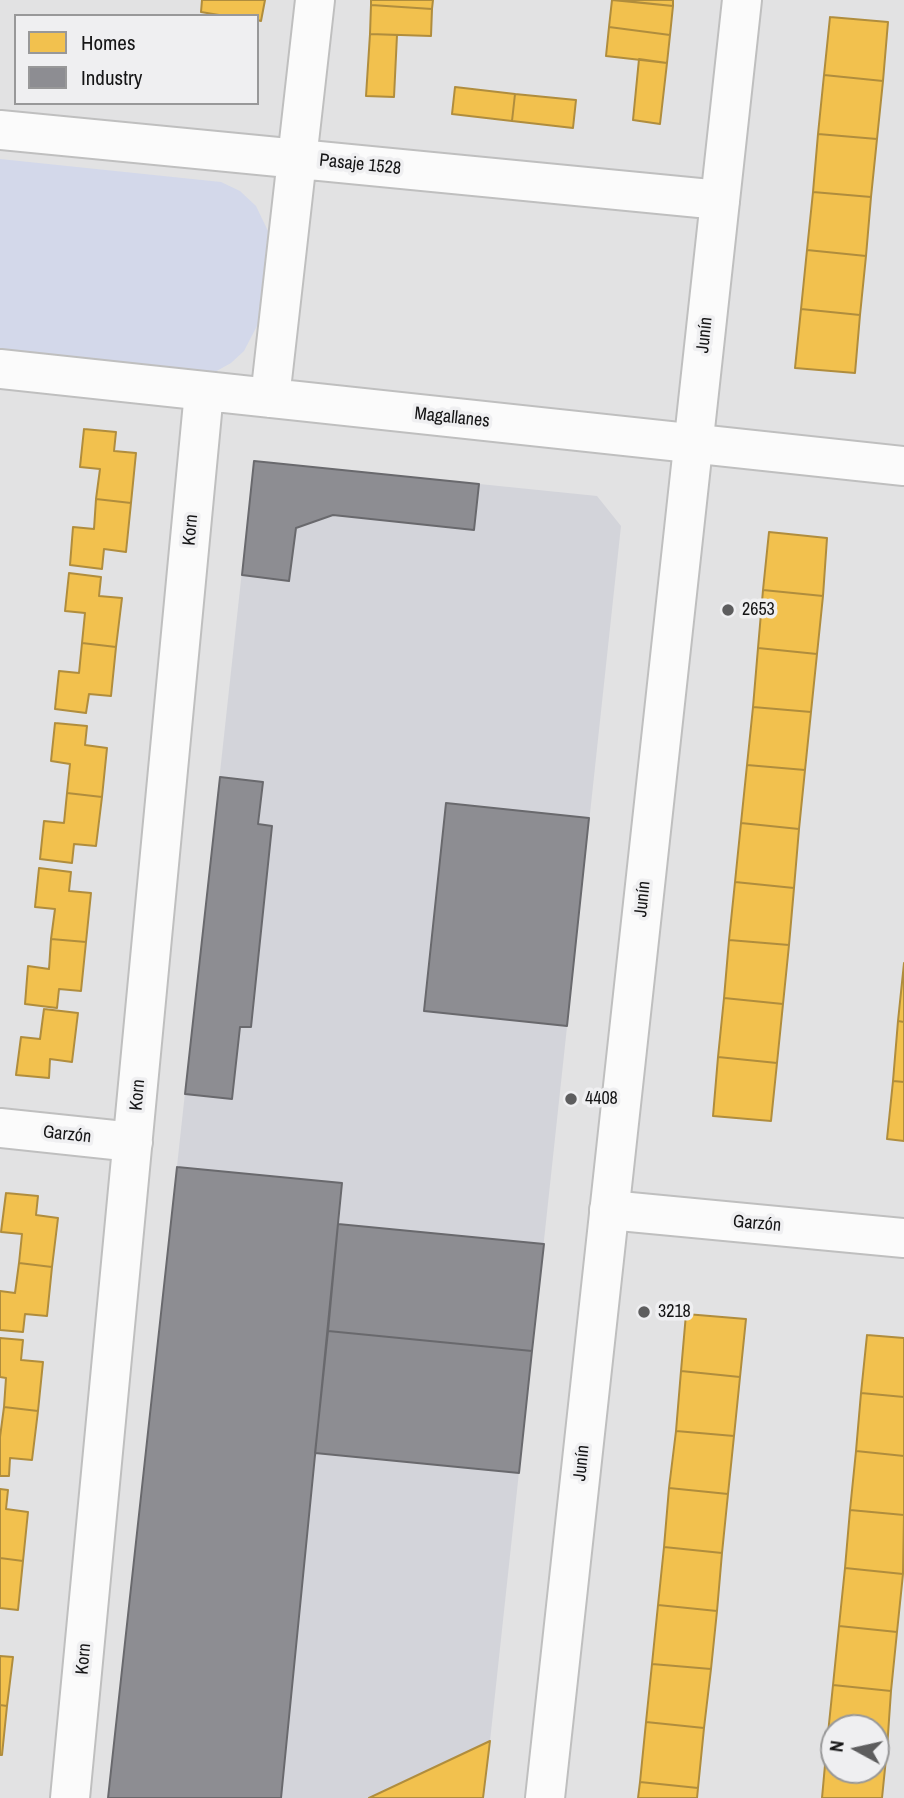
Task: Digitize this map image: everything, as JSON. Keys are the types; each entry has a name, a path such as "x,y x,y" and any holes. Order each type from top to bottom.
{"street":[{"path":"270,398 315,0"},
{"name":"Junín","path":"545,1798 742,0"},
{"name":"Pasaje 1528","path":"0,130 720,200"},
{"name":"Magallanes","path":"0,369 904,466"},
{"name":"Korn","path":"70,1798 204,392"},
{"name":"Garzón","path":"0,1128 133,1142"},
{"name":"Garzón","path":"609,1210 904,1238"}],"shaded area":[{"path":"0,159 221,182 240,191 256,206 268,231 258,324 244,351 231,363 213,373 0,349"},
{"path":"254,461 597,496 621,526 490,1741 369,1798 108,1798"}],"building: Homes":[{"path":"202,0 265,0 261,21 259,14 201,12"},
{"path":"371,0 433,0 432,9 371,5"},
{"path":"612,0 673,6 670,35 609,27"},
{"path":"616,0 673,0 673,6"},
{"path":"371,5 432,9 431,36 370,34"},
{"path":"830,17 888,22 883,81 824,75"},
{"path":"609,27 670,35 667,63 606,56"},
{"path":"370,34 397,35 394,97 366,96"},
{"path":"639,59 667,63 660,124 633,120"},
{"path":"824,75 883,81 877,139 818,134"},
{"path":"455,87 515,94 512,121 452,114"},
{"path":"515,94 576,100 573,128 512,121"},
{"path":"818,134 877,139 871,197 813,192"},
{"path":"813,192 871,197 866,256 807,250"},
{"path":"807,250 866,256 860,315 801,309"},
{"path":"801,309 860,315 855,373 795,368"},
{"path":"84,429 116,432 114,451 136,453 131,503 96,499 100,469 80,467"},
{"path":"96,499 131,503 126,552 104,549 102,569 70,565 73,527 94,529"},
{"path":"769,532 827,538 823,596 763,590"},
{"path":"69,573 101,577 99,596 122,598 116,647 82,643 85,613 65,611"},
{"path":"763,590 823,596 817,654 758,648"},
{"path":"82,643 116,647 111,696 89,694 86,713 55,709 59,671 79,673"},
{"path":"758,648 817,654 811,712 753,707"},
{"path":"753,707 811,712 805,770 747,765"},
{"path":"55,723 87,726 85,745 107,748 102,797 67,793 70,764 51,761"},
{"path":"747,765 805,770 799,829 741,823"},
{"path":"67,793 102,797 96,846 74,844 72,863 40,859 44,821 64,823"},
{"path":"741,823 799,829 794,888 735,882"},
{"path":"39,868 71,872 69,891 91,893 86,942 51,939 55,909 35,907"},
{"path":"735,882 794,888 789,945 729,940"},
{"path":"51,939 86,942 81,991 59,989 57,1008 25,1004 28,966 49,969"},
{"path":"729,940 789,945 783,1004 724,998"},
{"path":"904,963 904,1022 898,1021"},
{"path":"724,998 783,1004 777,1063 718,1057"},
{"path":"44,1009 78,1013 72,1062 50,1059 49,1078 16,1075 21,1037 40,1039"},
{"path":"898,1021 904,1022 904,1082 893,1081"},
{"path":"718,1057 777,1063 771,1121 713,1116"},
{"path":"893,1081 904,1082 904,1141 887,1139"},
{"path":"6,1193 38,1196 36,1215 58,1218 52,1267 19,1263 22,1234 1,1232"},
{"path":"19,1263 52,1267 47,1316 25,1314 23,1332 0,1330 0,1291 15,1293"},
{"path":"686,1314 746,1319 740,1377 681,1371"},
{"path":"867,1335 904,1338 904,1397 861,1393"},
{"path":"0,1338 23,1340 21,1360 43,1362 38,1411 4,1407 6,1378 0,1377"},
{"path":"681,1371 740,1377 734,1436 676,1431"},
{"path":"861,1393 904,1397 904,1456 856,1451"},
{"path":"4,1407 38,1411 32,1460 10,1458 9,1476 0,1476 0,1437"},
{"path":"676,1431 734,1436 728,1494 669,1488"},
{"path":"856,1451 904,1456 904,1515 850,1510"},
{"path":"669,1488 728,1494 722,1553 664,1547"},
{"path":"0,1489 8,1490 6,1509 28,1512 23,1561 0,1558"},
{"path":"850,1510 904,1515 903,1574 845,1568"},
{"path":"664,1547 722,1553 717,1611 658,1605"},
{"path":"0,1558 23,1561 18,1610 0,1608"},
{"path":"845,1568 903,1574 897,1632 839,1626"},
{"path":"658,1605 717,1611 711,1669 652,1664"},
{"path":"839,1626 897,1632 891,1691 833,1685"},
{"path":"0,1656 13,1657 7,1706 0,1705"},
{"path":"652,1664 711,1669 704,1728 646,1722"},
{"path":"833,1685 891,1691 889,1714 830,1714"},
{"path":"0,1705 7,1706 2,1755 0,1755"},
{"path":"646,1722 704,1728 698,1788 640,1782"},
{"path":"490,1741 483,1798 369,1798"},
{"path":"640,1782 698,1788 697,1798 638,1798"},
{"path":"823,1784 883,1784 882,1798 822,1798"}],"building: Industry":[{"path":"254,461 479,484 474,530 333,515 296,528 289,581 242,575"},
{"path":"220,777 263,782 258,824 272,826 251,1027 240,1027 232,1099 185,1094"},
{"path":"446,803 589,818 567,1026 424,1011"},
{"path":"177,1167 342,1183 281,1798 108,1798"},
{"path":"338,1224 544,1244 532,1351 328,1331"},
{"path":"328,1331 532,1351 519,1473 315,1453"}],"place":[{"name":"2653","path":"728,610"},
{"name":"4408","path":"571,1099"},
{"name":"3218","path":"644,1312"}]}
